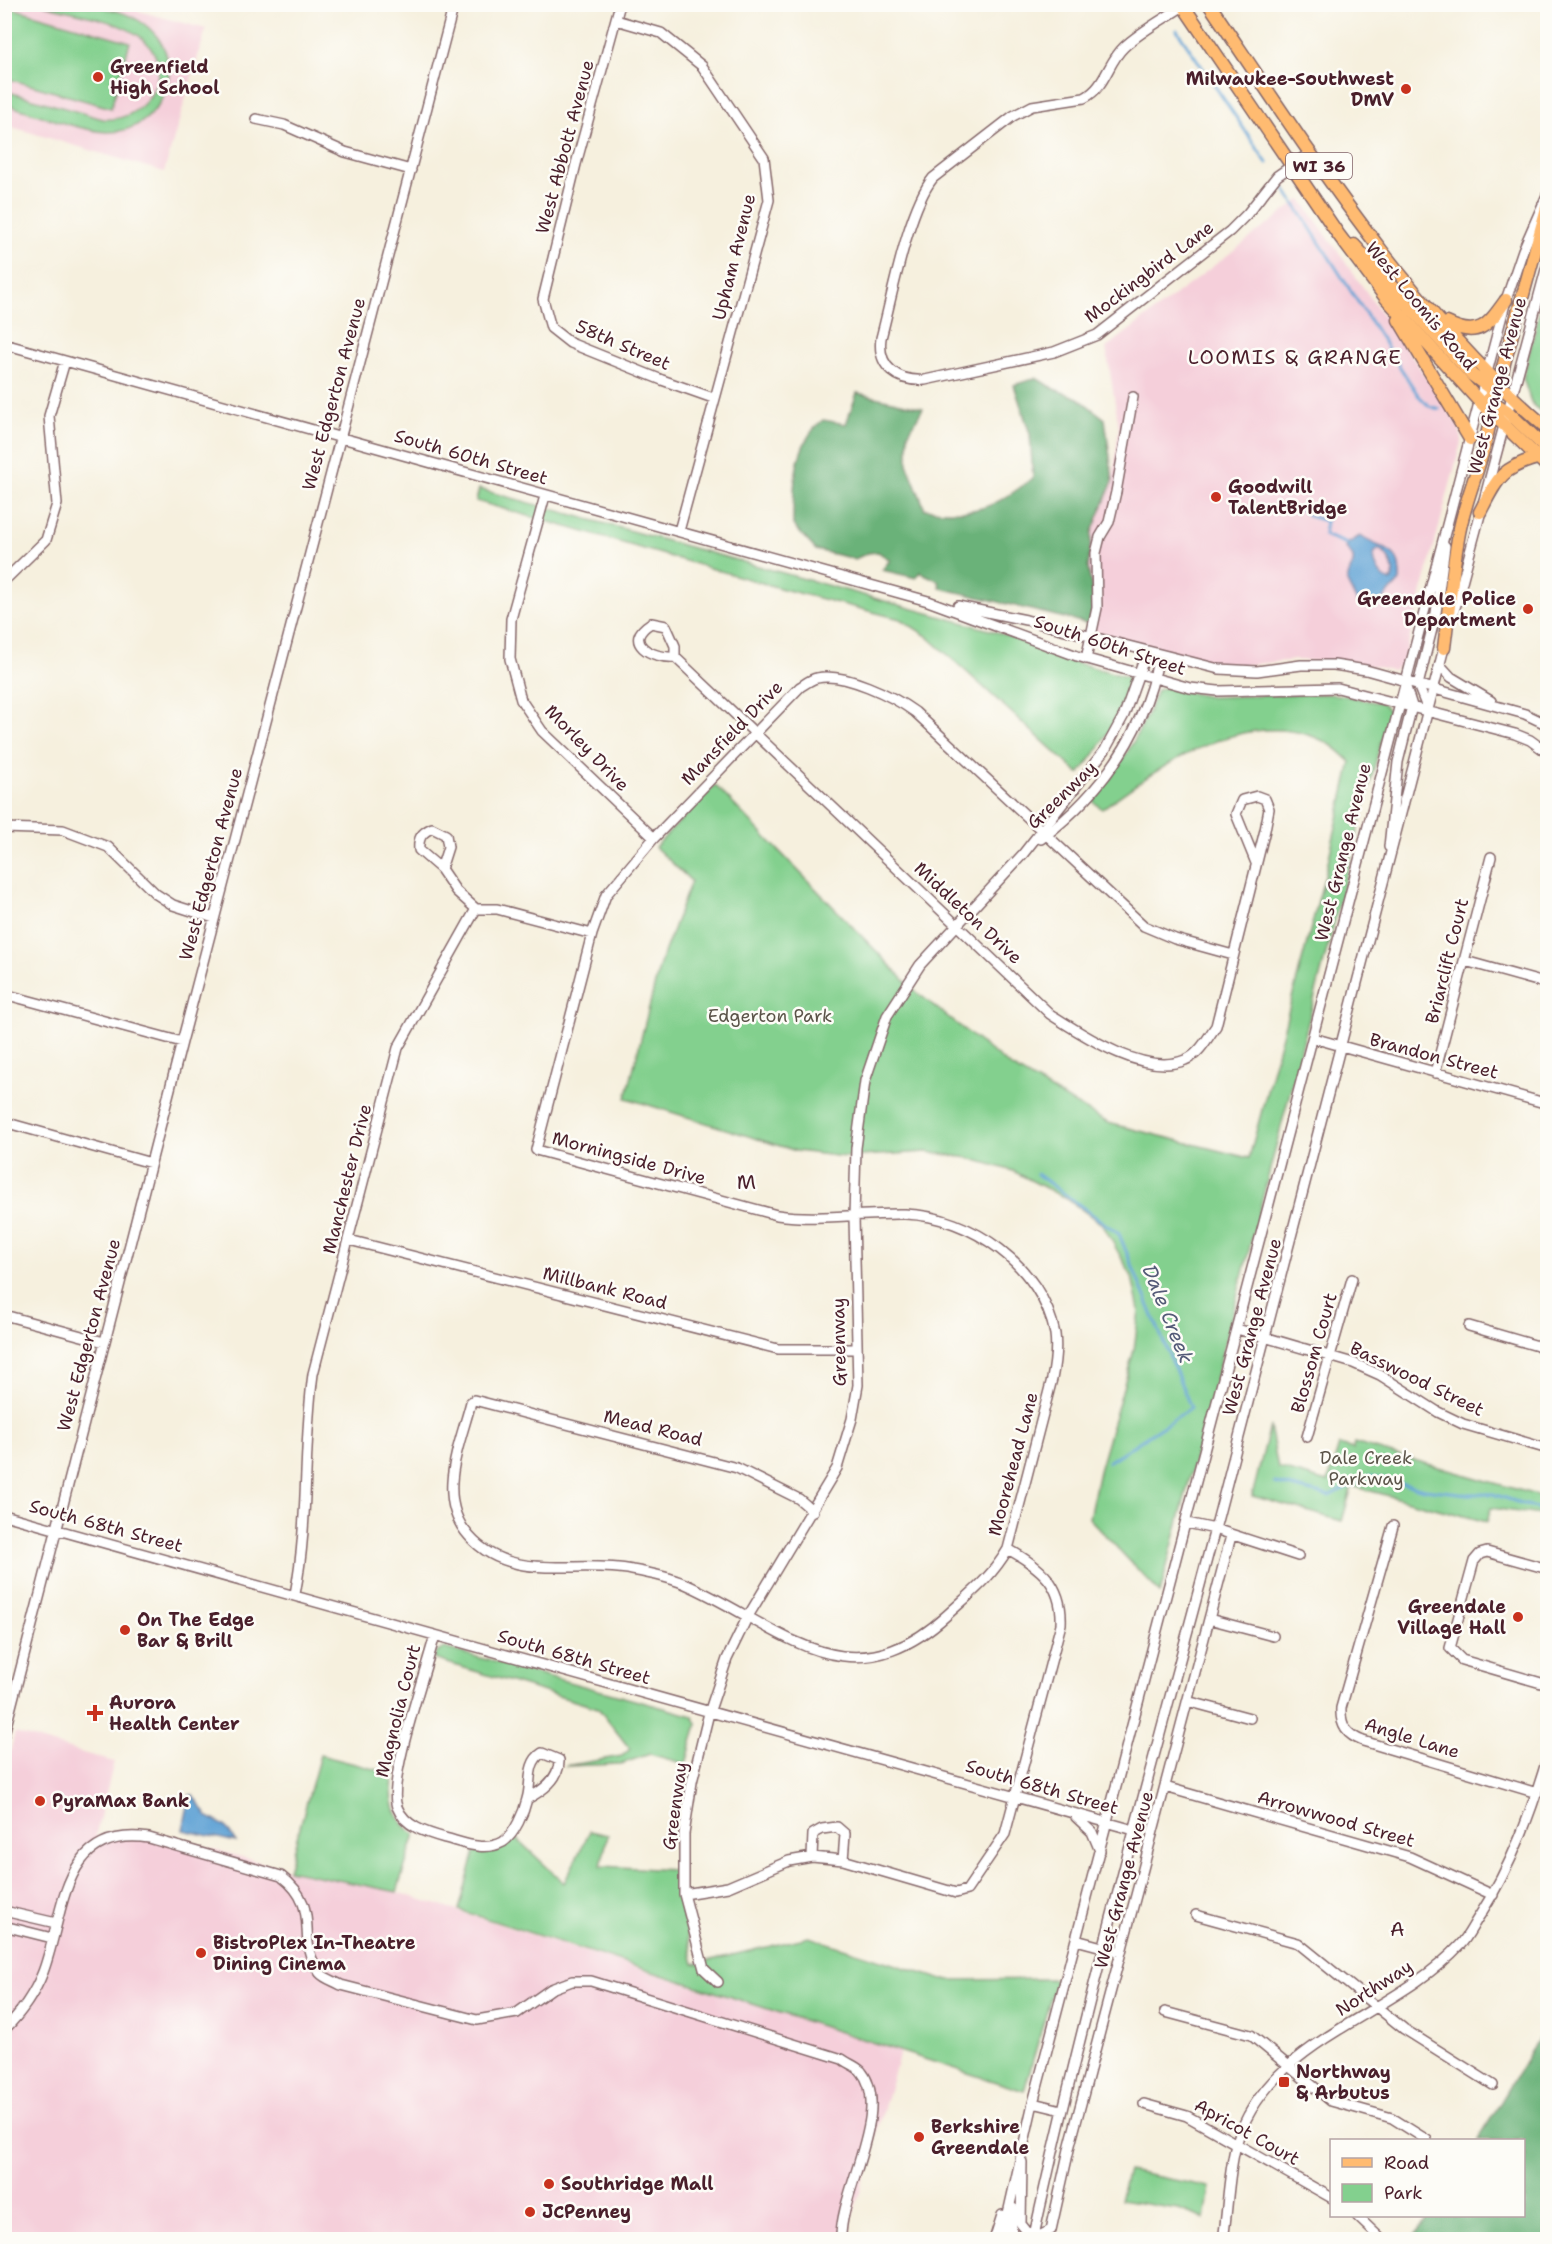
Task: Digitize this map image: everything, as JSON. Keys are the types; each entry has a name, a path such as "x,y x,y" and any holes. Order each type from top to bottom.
{"main road":[{"name":"West Loomis Road","path":"1209,4 1366,232 1487,372 1498,401 1542,454 1548,468"},
{"name":"West Loomis Road","path":"1183,5 1329,221 1386,298 1479,401 1498,401 1548,429"},
{"path":"1444,648 1459,531 1498,401 1504,363 1548,204"},
{"path":"1329,221 1394,286 1472,375 1498,401"},
{"path":"1386,298 1470,439"},
{"path":"1440,320 1460,329 1480,328 1491,321 1506,300"},
{"path":"1480,512 1494,484 1504,473 1515,464 1542,454"}],"street":[{"name":"West Edgerton Avenue","path":"4,1734 214,918 454,4"},
{"name":"West Abbott Avenue","path":"543,299 576,164 620,4"},
{"name":"Mockingbird Lane","path":"1183,5 1123,48 1096,91 1084,98 1032,106 1013,116 933,178 925,189 913,219 881,338 880,348 884,364 906,380 925,380 1054,351 1097,335 1230,231 1247,214 1277,176 1310,153"},
{"name":"Upham Avenue","path":"616,21 661,33 702,66 764,158 769,200 679,531"},
{"path":"256,119 284,125 345,152 411,170"},
{"name":"West Grange Avenue","path":"1487,372 1506,300 1523,250 1548,193"},
{"name":"West Grange Avenue","path":"1033,2239 1062,2110 1103,1948 1342,1048 1480,512 1498,401 1548,262"},
{"name":"58th Street","path":"543,299 551,328 570,343 714,398"},
{"name":"South 60th Street","path":"4,344 928,601 1086,659 1190,688 1218,691 1338,688 1428,710"},
{"path":"4,581 46,540 57,504 49,416 65,361"},
{"path":"1086,659 1098,608 1096,553 1100,537 1109,522 1133,397"},
{"name":"West Grange Avenue","path":"1002,2240 1033,2103 1187,1523 1398,702 1479,401 1498,401"},
{"name":"Morley Drive","path":"545,496 511,619 510,659 521,700 542,731 654,838"},
{"path":"1449,515 1436,613 1418,685 1428,710 1515,734 1530,740 1548,753"},
{"name":"South 60th Street","path":"928,601 1026,620 1192,664 1239,671 1301,665 1334,665 1366,670 1433,690"},
{"path":"651,623 666,626 675,646 675,657 647,653 640,645 639,635 642,628 651,623"},
{"name":"Greenway","path":"1043,834 1115,734 1140,674 1146,652"},
{"name":"Greenway","path":"718,1982 704,1969 684,1894 684,1834 692,1782 709,1713 727,1659 747,1617 837,1468 852,1419 858,1385 854,1217 856,1148 865,1081 887,1016 920,965 1043,834 1096,789 1118,761 1141,720 1155,678 1159,656"},
{"name":"Middleton Drive","path":"675,657 1050,1014 1090,1039 1138,1060 1163,1064 1187,1060 1202,1046 1216,1026 1233,955"},
{"path":"1440,665 1480,696 1503,708"},
{"name":"Mansfield Drive","path":"536,1150 592,934 606,895 654,838 754,734 800,687 816,678 836,678 894,697 915,712 1144,926 1175,939 1233,955"},
{"path":"1385,879 1398,762 1412,706 1404,681"},
{"path":"1433,690 1503,708 1548,724"},
{"path":"1233,955 1256,863 1269,809 1265,799 1257,796 1242,800 1236,814 1256,863"},
{"path":"4,828 63,830 108,847 156,894 173,905 214,918"},
{"name":"Briarclift Court","path":"1435,1073 1491,857"},
{"path":"441,869 456,891 476,909 497,909 592,934"},
{"name":"Manchester Drive","path":"294,1594 303,1551 309,1404 313,1374 398,1048 476,909"},
{"path":"1465,961 1548,984"},
{"path":"4,994 182,1042"},
{"name":"Brandon Street","path":"1313,1038 1548,1104"},
{"path":"4,1122 151,1163"},
{"name":"Morningside Drive","path":"536,1150 777,1215 805,1219 854,1217"},
{"name":"Moorehead Lane","path":"474,1400 471,1402 452,1474 452,1498 456,1515 468,1535 485,1551 503,1561 528,1567 606,1567 632,1570 684,1584 801,1645 838,1656 869,1657 899,1649 924,1636 994,1573 1008,1549 1056,1358 1055,1336 1049,1313 1023,1271 1007,1254 960,1226 905,1214 854,1217"},
{"name":"Millbank Road","path":"348,1240 778,1349 856,1349"},
{"name":"Blossom Court","path":"1307,1437 1352,1279"},
{"path":"4,1315 104,1342"},
{"path":"1469,1326 1548,1349"},
{"name":"Basswood Street","path":"1237,1329 1329,1355 1380,1375 1438,1412 1463,1424 1548,1449"},
{"name":"Mead Road","path":"474,1400 738,1468 799,1499 813,1511"},
{"name":"South 68th Street","path":"4,1515 1134,1830"},
{"path":"1187,1523 1215,1529 1298,1556"},
{"name":"Angle Lane","path":"1393,1526 1341,1708 1344,1727 1352,1737 1363,1742 1537,1793"},
{"name":"West Grange Avenue","path":"1033,2239 1051,2230 1231,1536"},
{"path":"684,1894 728,1887 789,1861 812,1857 843,1860 956,1893 967,1890 1005,1834 1061,1624 1062,1607 1056,1587 1023,1558 1008,1549"},
{"path":"1548,1569 1487,1552 1480,1554 1474,1561 1450,1648 1462,1660 1548,1685"},
{"path":"1209,1619 1273,1636"},
{"name":"Magnolia Court","path":"435,1635 396,1781 397,1807 411,1825 420,1830 487,1847 504,1841 514,1832 527,1799 534,1761 542,1753 559,1760 560,1769 556,1775 540,1792 527,1799"},
{"path":"4,1686 16,1689"},
{"path":"1187,1701 1250,1718"},
{"name":"Northway","path":"1223,2240 1236,2146 1249,2114 1269,2085 1287,2066 1377,2005 1421,1979 1461,1945 1516,1850 1548,1756"},
{"name":"Arrowwood Street","path":"1165,1787 1410,1857 1492,1895"},
{"path":"1071,1814 1092,1832 1100,1851"},
{"path":"812,1857 813,1834 822,1829 837,1827 845,1834 843,1860"},
{"path":"4,2030 33,1994 52,1938 67,1881 92,1849 131,1836 149,1838 281,1876 297,1888 306,1908 309,1950 321,1975 341,1984 477,2020 517,2013 550,1989 572,1981 591,1981 842,2059 861,2071 871,2089 872,2111 844,2212 841,2240"},
{"path":"4,1911 56,1923"},
{"path":"1196,1915 1298,1943 1404,2029 1493,2085"},
{"path":"4,1926 52,1938"},
{"path":"1076,1940 1122,1952"},
{"path":"1165,2012 1251,2035 1331,2101 1392,2118 1425,2139"},
{"path":"1033,2103 1062,2110"},
{"name":"Apricot Court","path":"1144,2104 1187,2116 1236,2146 1330,2197"},
{"path":"1021,2151 1021,2224 1033,2239"},
{"path":"993,2240 1015,2179"},
{"path":"1011,2240 1012,2190"},
{"path":"1357,2217 1382,2240"}],"shaded area":[{"name":"Greenfield High School","path":"4,5 116,5 206,29 164,172 5,125"},
{"path":"1301,199 1434,388 1459,427 1462,439 1403,664 1393,670 1356,663 1295,660 1245,665 1200,660 1089,630 1088,568 1092,532 1113,481 1119,427 1106,348"},
{"path":"15,1733 114,1762 95,1837 116,1830 143,1830 288,1870 397,1892 900,2052 851,2222 850,2239 5,2240 4,1775"}],"green space":[{"path":"44,5 99,7 113,10 138,20 149,28 161,43 168,60 168,78 164,95 155,110 142,122 125,130 106,132 70,125 5,104 5,91 103,119 118,118 132,113 144,104 152,92 157,79 158,65 153,52 143,39 134,32 109,22"},
{"path":"5,6 130,42 111,108 5,78"},
{"path":"1547,281 1547,418 1531,402 1523,378"},
{"path":"1036,378 1054,389 1078,398 1105,419 1113,481 1092,532 1088,568 1094,601 1090,624 940,588 939,581 920,572 916,578 882,570 890,560 878,552 868,553 855,559 816,550 793,525 793,497 797,468 806,441 823,420 846,424 857,393 923,408 908,434 908,466 925,509 971,510 983,508 1006,497 1033,478 1030,434 1014,385"},
{"path":"479,489 997,632 1074,662 1127,677 1131,681 1122,707 1110,730 1079,774 927,636 900,619 783,589 476,501"},
{"name":"Edgerton Park","path":"1165,687 1210,697 1342,695 1384,704 1389,711 1160,1593 1089,1518 1099,1471 1134,1350 1139,1310 1132,1277 1103,1225 1067,1199 1013,1171 969,1158 927,1152 845,1157 796,1151 626,1098 660,964 691,881 655,847 715,785 914,990 1011,1067 1108,1123 1249,1158 1325,875 1351,762 1329,744 1300,733 1269,730 1239,734 1209,744 1180,758 1152,774 1102,809 1093,801 1130,748 1157,690"},
{"name":"Dale Creek Parkway","path":"1270,1426 1278,1468 1328,1482 1339,1445 1353,1449 1354,1443 1547,1498 1547,1516 1491,1508 1487,1522 1352,1486 1342,1521 1252,1496"},
{"path":"444,1648 693,1716 697,1724 686,1764 650,1754 621,1764 565,1766 622,1756 630,1749 598,1708 434,1659 436,1653"},
{"path":"320,1755 394,1774 392,1792 395,1808 402,1822 415,1834 397,1892 288,1870"},
{"path":"590,1831 608,1835 601,1866 673,1870 694,1964 809,1937 943,1980 1056,1979 1024,2091 459,1910 475,1851 500,1849 516,1838 564,1883"},
{"path":"1547,2025 1547,2239 1412,2239 1429,2217 1525,2217 1525,2139 1479,2139"},
{"path":"1128,2171 1210,2187 1205,2219 1178,2209 1120,2200"}],"water":[{"path":"1360,536 1390,551 1398,561 1400,581 1377,606 1357,602 1347,582 1353,557 1346,548 1347,544","holes":["1378,549 1389,559 1392,568 1391,581 1381,574 1375,562 1374,554"]},
{"path":"190,1795 193,1795 208,1817 225,1826 236,1842 183,1830"}],"waterway":[{"path":"1177,30 1267,163"},
{"path":"1285,189 1418,395 1429,406 1439,409"},
{"path":"1299,508 1309,516 1326,521 1324,535 1347,544"},
{"name":"Dale Creek","path":"1037,1174 1119,1234 1191,1408 1108,1462"},
{"name":"Dale Creek","path":"1275,1483 1329,1496 1370,1476 1425,1489 1468,1494 1493,1494 1548,1512"}],"place":[{"name":"Greenfield High School","path":"98,77"},
{"name":"Milwaukee-Southwest DMV","path":"1406,89"},
{"name":"Goodwill TalentBridge","path":"1216,497"},
{"name":"Greendale Police Department","path":"1528,609"},
{"name":"Greendale Village Hall","path":"1518,1617"},
{"name":"On The Edge Bar & Brill","path":"125,1630"},
{"name":"Aurora Health Center","path":"95,1713"},
{"name":"PyraMax Bank","path":"40,1801"},
{"name":"BistroPlex In-Theatre Dining Cinema","path":"201,1953"},
{"name":"Northway & Arbutus","path":"1284,2082"},
{"name":"Berkshire Greendale","path":"919,2137"},
{"name":"Southridge Mall","path":"549,2184"},
{"name":"JCPenney","path":"530,2212"}],"district":[{"name":"LOOMIS & GRANGE","path":"1295,357"},
{"name":"M","path":"747,1182"},
{"name":"A","path":"1398,1929"}]}
